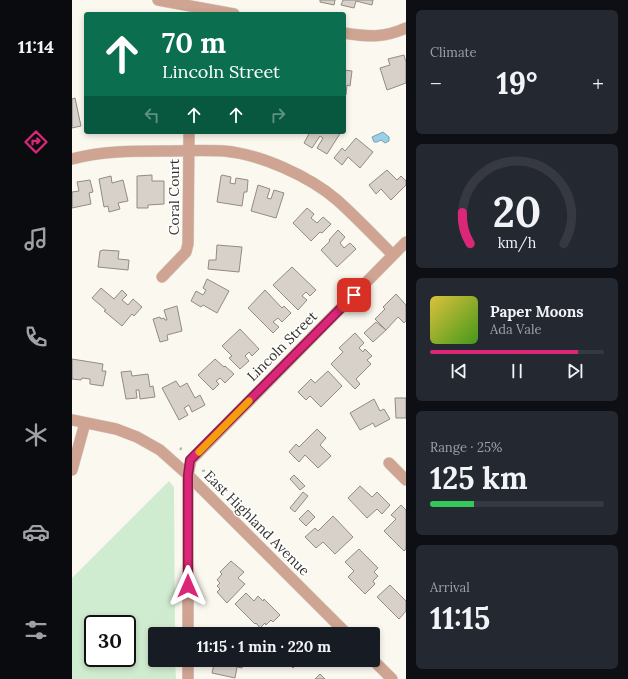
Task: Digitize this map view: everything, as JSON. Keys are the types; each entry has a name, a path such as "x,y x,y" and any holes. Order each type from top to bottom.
{"street":[{"path":"158,0 221,12"},
{"path":"346,33 367,37 379,37 395,33 406,28"},
{"name":"Coral Court","path":"162,277 186,252 188,244 189,134"},
{"path":"72,159 85,155 189,150 225,151 258,158 283,167 310,181 336,199 393,255"},
{"name":"Lincoln Street","path":"188,627 188,475 190,460 406,242"},
{"name":"East Highland Avenue","path":"72,420 116,429 137,437 160,450 188,475 340,627"},
{"path":"72,470 85,422"},
{"path":"389,463 406,480"},
{"path":"188,667 188,679"},
{"path":"380,667 392,679"}],"path":[{"path":"180,450 183,445"},
{"path":"202,471 207,470"}],"green space":[{"path":"169,481 174,487 175,627 148,627 148,667 175,667 176,679 72,679 72,578"}],"water":[{"path":"383,132 389,137 389,141 385,143 381,140 374,142 372,137"}],"building":[{"path":"320,0 335,0 334,5 320,2"},
{"path":"343,0 373,0 372,5 356,1 354,8 341,5"},
{"path":"404,55 406,62 406,83 387,90 380,68 390,65 388,59"},
{"path":"346,70 352,71 350,86 347,85 346,95"},
{"path":"75,98 81,126 72,128 72,99"},
{"path":"309,134 340,134 327,154 317,148 323,138 320,136 312,148 304,143"},
{"path":"356,138 373,152 360,168 348,157 342,165 334,158 342,148 345,151"},
{"path":"387,170 397,180 401,176 406,181 406,185 391,200 381,189 376,194 369,185"},
{"path":"152,175 152,181 164,181 164,204 148,205 148,208 137,208 137,176"},
{"path":"222,175 231,177 230,183 235,184 236,178 248,180 247,192 244,192 242,206 217,202"},
{"path":"111,176 112,183 123,180 128,201 118,203 120,209 109,212 108,206 104,207 99,179"},
{"path":"90,180 93,192 89,193 91,204 72,208 72,192 79,191 77,182"},
{"path":"258,185 270,189 267,198 271,199 274,190 284,193 276,218 251,211"},
{"path":"307,208 314,214 311,218 317,223 323,217 331,224 311,241 293,223"},
{"path":"338,230 345,237 340,243 344,248 350,243 356,249 337,267 321,250"},
{"path":"217,245 242,247 239,272 208,269 209,260 216,260"},
{"path":"100,251 119,251 118,259 129,260 128,270 98,267"},
{"path":"292,267 316,290 310,296 306,292 302,296 307,300 298,310 273,285"},
{"path":"207,279 229,291 217,313 203,305 201,307 191,301 196,291 203,295 206,290 203,288"},
{"path":"101,288 114,299 122,290 127,295 122,300 128,305 133,299 142,307 134,316 132,314 122,326 104,311 106,310 92,298"},
{"path":"265,290 282,308 284,306 291,313 282,322 278,318 273,322 279,327 273,333 248,308"},
{"path":"396,294 406,305 406,321 404,323 398,317 386,330 375,319 385,309 383,307"},
{"path":"177,306 182,331 167,335 168,340 160,342 153,319 160,317 161,319 164,318 167,320 164,310"},
{"path":"376,322 386,330 373,342 364,333"},
{"path":"240,329 259,349 252,356 249,352 245,356 249,361 240,369 229,358 232,356 222,346"},
{"path":"355,333 364,343 359,348 363,352 365,349 372,356 367,360 371,364 356,379 360,384 355,389 331,364 343,352 339,348"},
{"path":"72,359 103,364 102,371 106,371 103,386 90,384 90,379 72,379"},
{"path":"215,359 234,374 225,383 220,378 216,381 219,384 213,390 198,375"},
{"path":"131,371 132,376 148,374 150,387 153,386 155,397 140,399 139,390 136,390 137,398 126,399 121,372"},
{"path":"328,371 342,386 321,407 310,396 306,400 298,392 311,379 315,383"},
{"path":"176,381 180,387 187,383 195,398 200,395 205,405 192,412 189,405 184,408 188,415 179,420 162,388"},
{"path":"395,398 406,398 406,418 396,418"},
{"path":"374,399 380,411 384,409 390,419 375,427 373,423 360,430 350,413"},
{"path":"317,429 326,438 320,445 331,456 318,468 305,455 299,462 289,452 296,444 299,447"},
{"path":"294,475 305,486 300,490 290,479"},
{"path":"360,486 372,497 377,492 390,505 382,514 377,509 367,518 348,498"},
{"path":"303,492 308,496 295,512 290,508"},
{"path":"401,505 406,510 406,549 404,551 384,531 396,519 391,515"},
{"path":"308,510 315,517 306,526 299,519"},
{"path":"333,516 353,537 335,554 323,542 316,548 305,537 315,528 318,531"},
{"path":"359,549 378,568 374,572 378,576 373,581 375,584 365,594 348,577 354,571 345,562"},
{"path":"231,561 244,572 238,578 245,584 227,603 217,592 220,589 217,586 220,583 217,580 222,574 220,572"},
{"path":"390,585 406,601 406,611 399,619 377,597"},
{"path":"246,593 254,601 258,596 263,601 264,599 280,615 273,622 271,620 266,625 265,623 259,627 235,604"},
{"path":"213,667 237,667 235,678 212,673"},
{"path":"320,674 325,679 315,679"}],"slow traffic":[{"path":"199,452 249,401"}],"route":[{"path":"188,586 188,475 190,460 354,295"}]}
